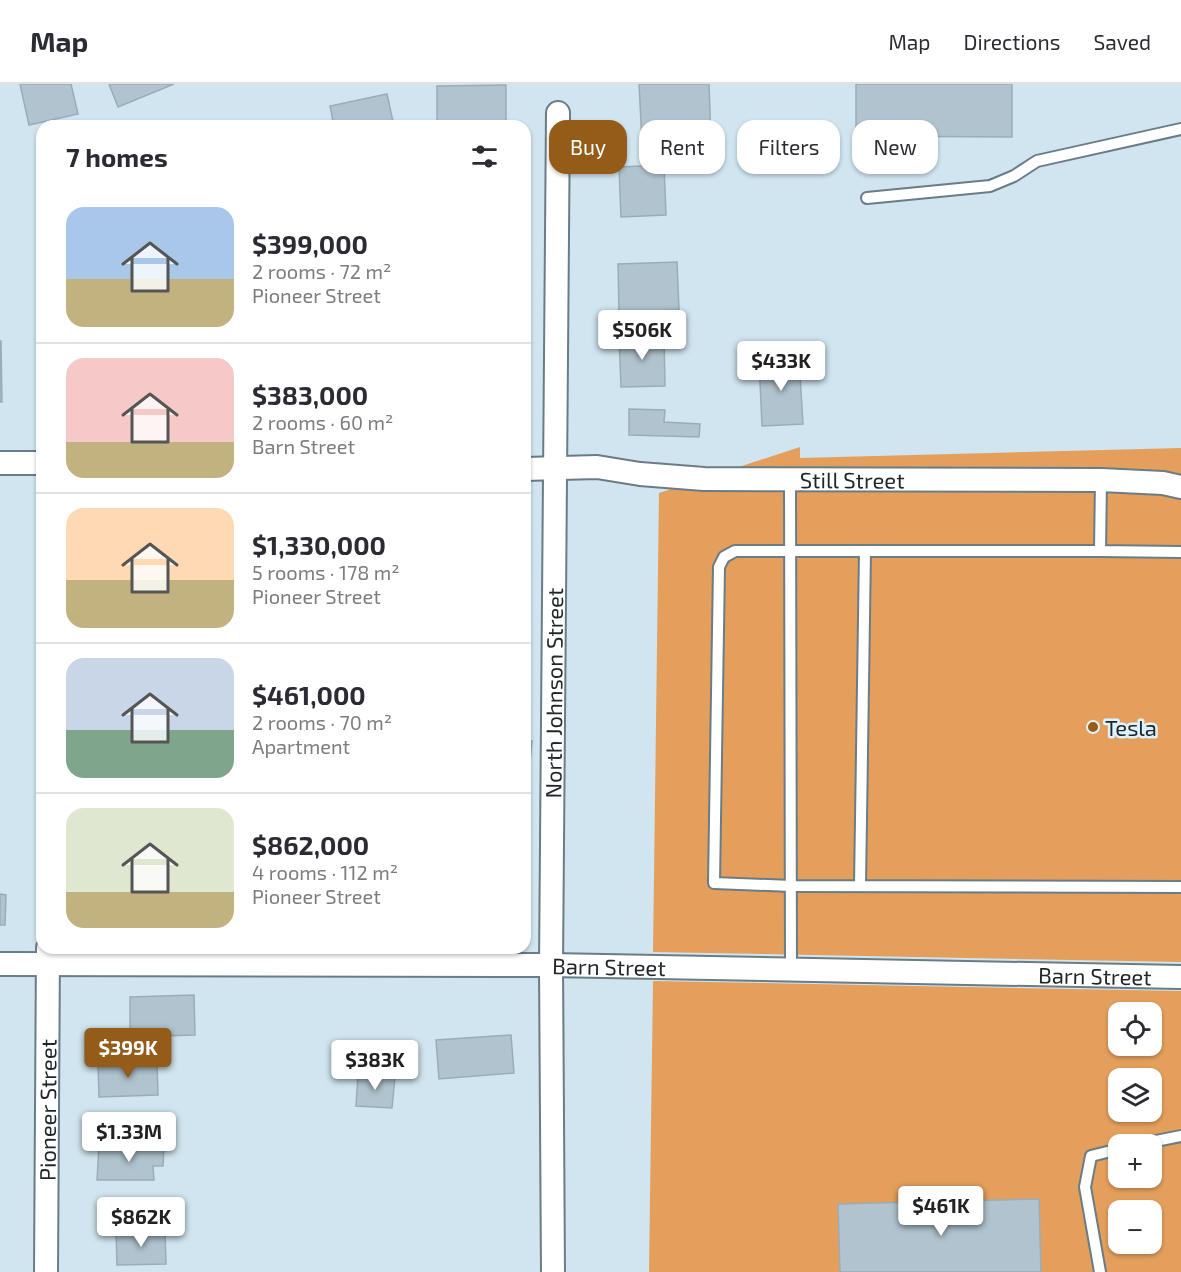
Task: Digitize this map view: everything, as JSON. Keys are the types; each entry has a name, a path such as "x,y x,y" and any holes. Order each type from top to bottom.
{"street":[{"name":"North Johnson Street","path":"554,1272 551,965 558,113"},
{"path":"0,463 36,463"},
{"name":"Still Street","path":"531,469 597,466 640,474 704,479 1101,480 1163,483 1181,487"},
{"name":"Barn Street","path":"0,964 48,956 1181,976"},
{"name":"Pioneer Street","path":"46,1272 48,956"}],"lane":[{"path":"867,198 990,186 1014,176 1037,161 1181,129"},
{"path":"790,478 792,969"},
{"path":"1100,551 1101,480"},
{"path":"1181,552 790,550 735,551 724,557 719,567 714,883 792,886 1181,886"},
{"path":"860,886 865,551"},
{"path":"1162,1140 1181,1136"},
{"path":"1098,1270 1085,1186 1091,1156 1108,1152"}],"shaded area":[{"path":"800,447 800,458 1181,448 1181,962 653,952 659,493"},
{"path":"653,981 1181,991 1181,1272 649,1272"}],"building":[{"path":"20,84 71,84 78,114 51,120 36,120 36,123 29,125"},
{"path":"109,84 174,84 118,107"},
{"path":"639,84 709,84 710,120 641,120"},
{"path":"856,84 1012,84 1012,137 938,137 938,120 856,120"},
{"path":"506,85 506,120 437,120 437,86"},
{"path":"387,94 393,120 333,120 330,106"},
{"path":"639,166 639,174 664,174 666,215 621,217 619,174 627,174 627,167"},
{"path":"677,262 679,310 619,312 618,264"},
{"path":"664,335 665,386 621,387 619,336"},
{"path":"1,341 2,402 0,402"},
{"path":"799,358 803,424 762,426 759,360"},
{"path":"629,409 665,410 664,422 700,424 699,437 629,435"},
{"path":"0,894 6,895 5,925 0,925"},
{"path":"194,995 195,1035 130,1037 130,997"},
{"path":"511,1035 514,1073 439,1079 436,1040"},
{"path":"157,1061 158,1095 99,1097 98,1063"},
{"path":"358,1074 395,1077 392,1108 356,1106"},
{"path":"99,1146 164,1147 163,1166 153,1166 154,1180 97,1180"},
{"path":"1039,1199 1041,1272 840,1272 838,1204"},
{"path":"165,1230 166,1264 117,1265 116,1231"}],"place":[{"name":"Tesla","path":"1093,727"}]}
